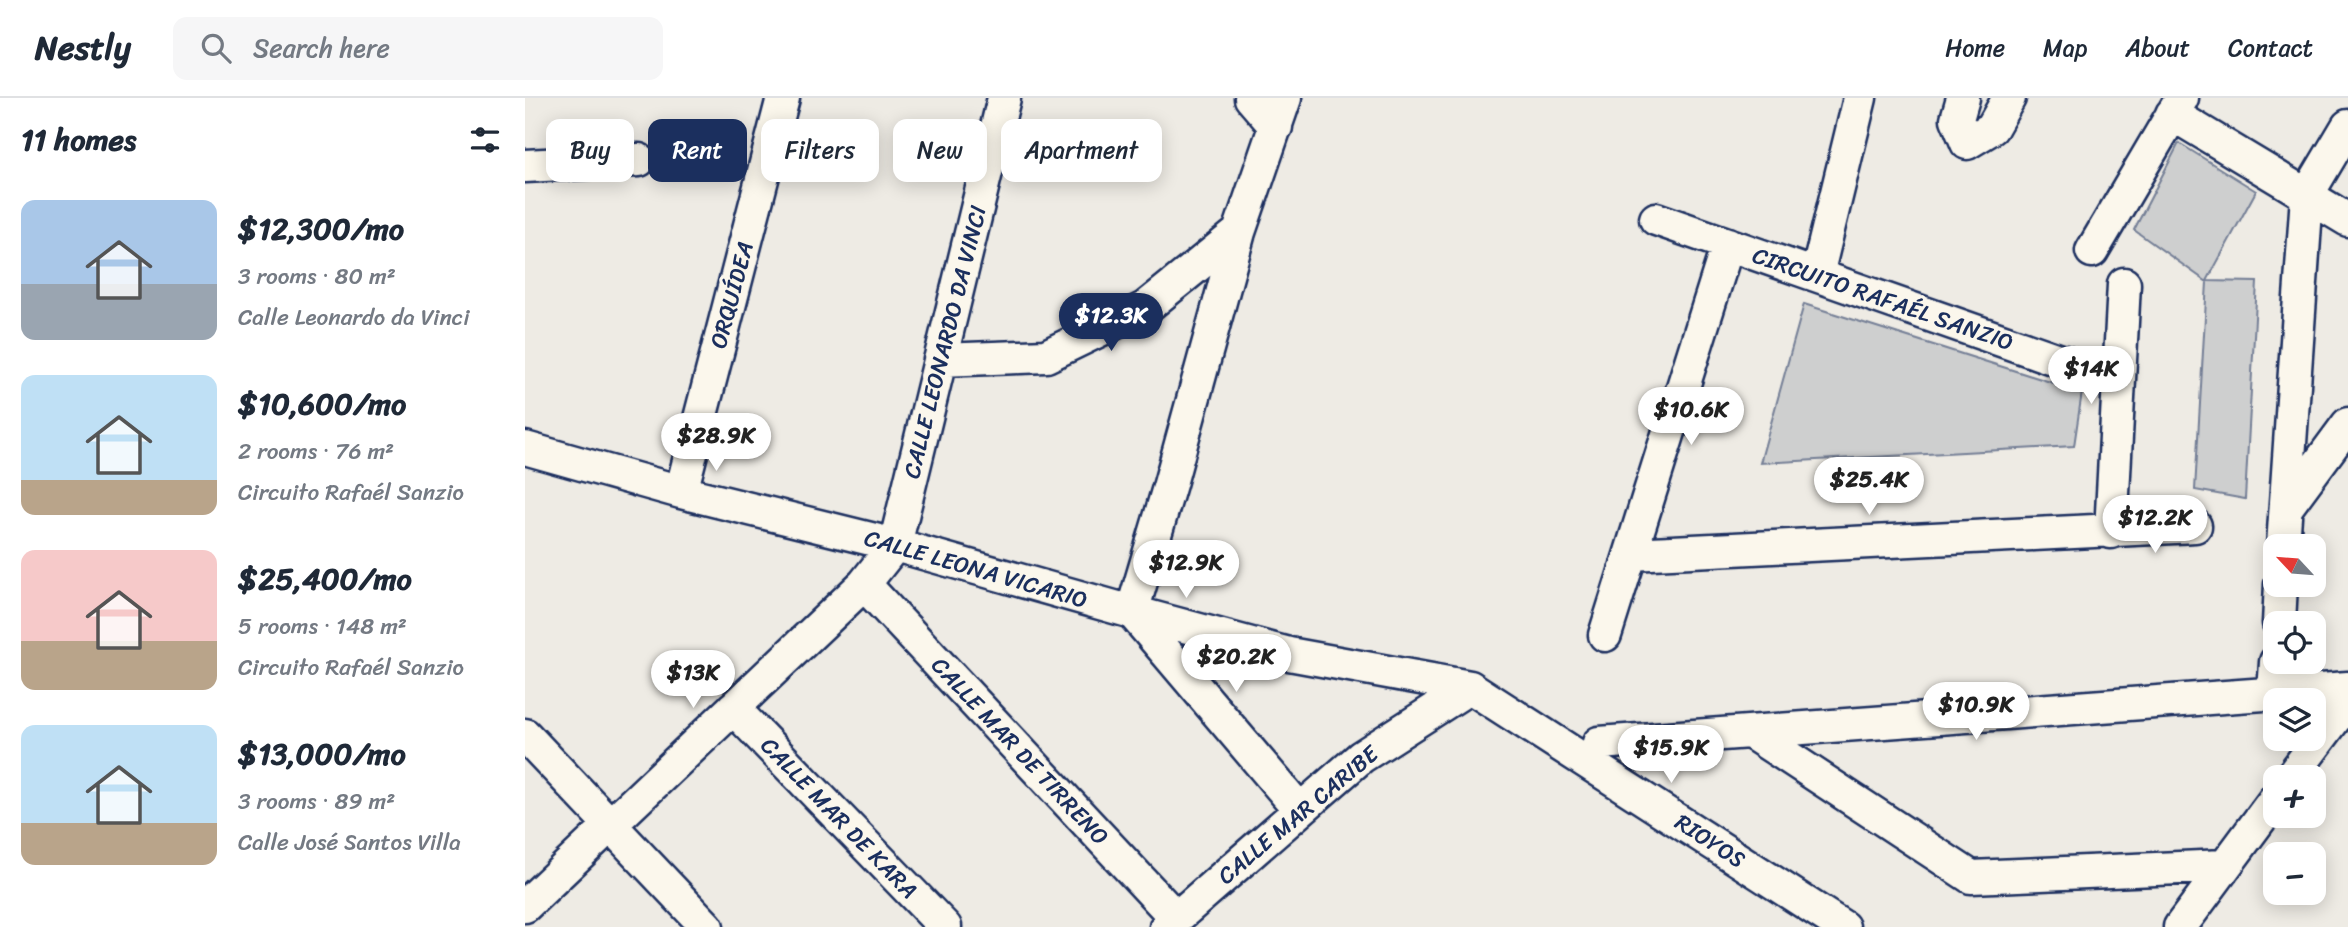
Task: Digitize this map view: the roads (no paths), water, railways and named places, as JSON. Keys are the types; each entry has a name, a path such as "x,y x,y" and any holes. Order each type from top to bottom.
{"street":[{"name":"ORQUÍDEA","path":"681,492 783,98"},
{"name":"CALLE LEONARDO DA VINCI","path":"895,545 1005,98"},
{"path":"1251,98 1281,112 1239,232 1132,612 1300,810"},
{"path":"1817,275 1860,98"},
{"path":"1963,98 1957,119 1967,143 1993,128 2009,98"},
{"path":"2092,251 2177,106 2348,220"},
{"path":"2284,534 2307,195 2348,126"},
{"path":"525,166 639,160"},
{"name":"CIRCUITO RAFAÉL SANZIO","path":"1656,219 2118,381"},
{"path":"940,360 1046,356 1145,308 1239,232"},
{"name":"CIRCUITO RAFAÉL SANZIO","path":"1605,635 1728,244"},
{"path":"2111,531 2124,284"},
{"path":"2285,508 2348,424"},
{"name":"CALLE LEONA VICARIO","path":"525,448 681,492 895,545 1289,654 1470,687"},
{"path":"1631,554 2195,526"},
{"path":"525,906 864,584 895,545"},
{"name":"CALLE MAR DE TIRRENO","path":"864,584 1171,923"},
{"name":"CALLE MAR CARIBE","path":"1171,923 1361,757 1470,687"},
{"name":"RIOYOS","path":"1470,687 1843,927"},
{"path":"2326,689 2348,688"},
{"path":"1599,743 2263,694"},
{"path":"2300,765 2348,701"},
{"name":"CALLE MAR DE KARA","path":"733,708 945,927"},
{"path":"1750,732 1971,877 2225,866"},
{"path":"525,735 707,927"},
{"path":"2180,927 2263,815"}]}
